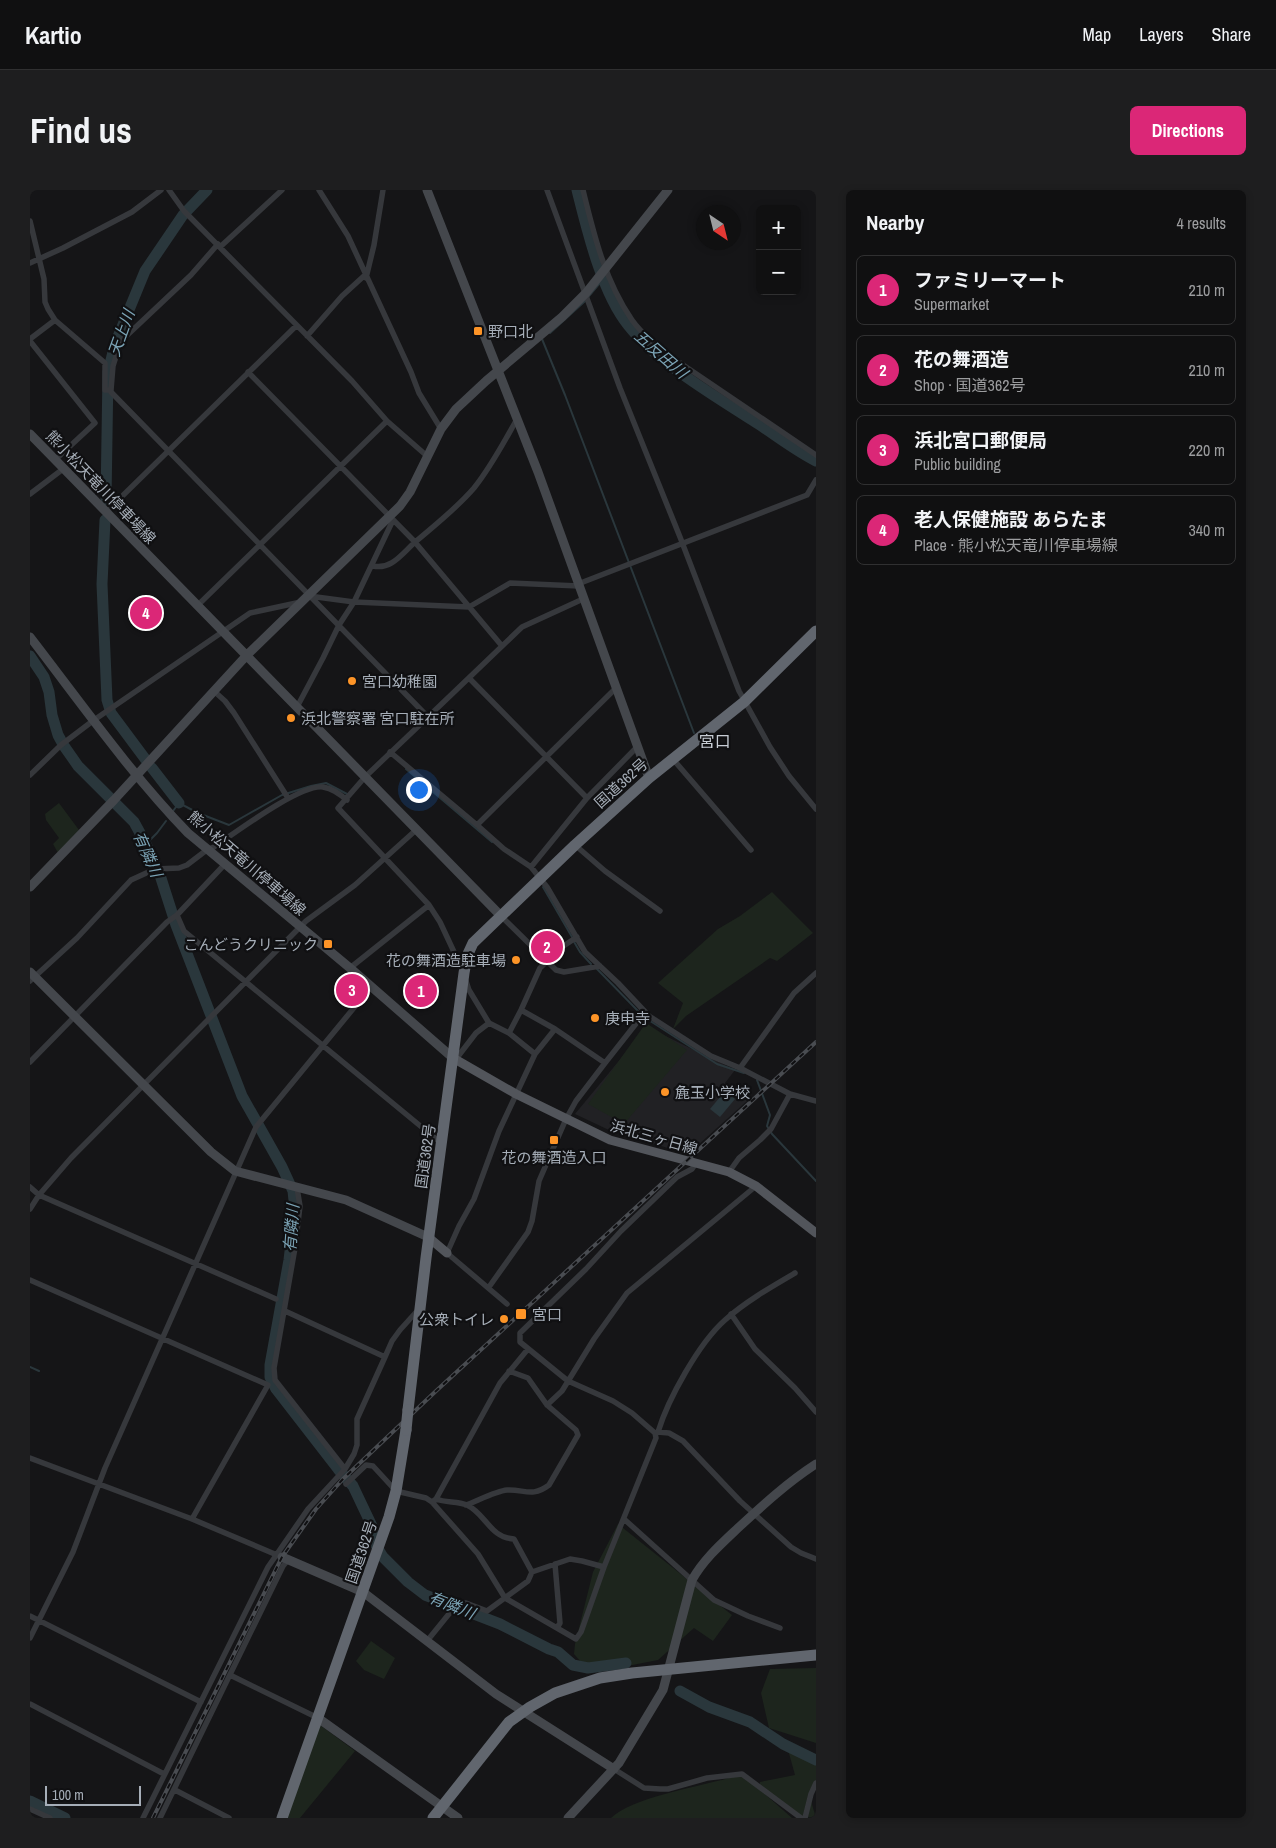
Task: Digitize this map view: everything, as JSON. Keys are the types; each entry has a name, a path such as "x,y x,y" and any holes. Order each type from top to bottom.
{"highway":[{"name":"国道362号","path":"282,1818 363,1592 396,1491 406,1430 428,1237 455,1059 464,973 467,956 473,942 649,778 744,702 816,631"},
{"path":"433,1818 509,1722 555,1693 600,1678 816,1655"}],"main road":[{"name":"浜北三ヶ日線","path":"455,1059 516,1094 610,1140 729,1172 756,1186 816,1234"},
{"path":"428,1237 447,1253"}],"street":[{"path":"30,263 132,212 161,190"},
{"path":"169,190 186,213 307,336 387,421 427,456"},
{"path":"109,390 113,366 121,341 219,246 282,190"},
{"path":"319,190 348,236 419,393 441,429"},
{"path":"307,336 342,296 366,277 374,245 382,190"},
{"path":"427,190 517,419 649,778"},
{"path":"547,190 620,388 744,702 789,776 816,809"},
{"path":"583,190 603,272 632,320 658,348 816,455"},
{"path":"30,887 138,775 247,655 392,518 410,492 441,429 470,395 587,296 603,272 668,190"},
{"path":"30,222 44,279 46,302 55,320 105,363 104,380 109,390 259,545 306,599 339,625 428,717"},
{"path":"55,320 30,340 95,423 55,460"},
{"path":"106,512 296,326"},
{"path":"248,372 415,542 502,646"},
{"path":"373,566 379,567 395,561 415,542 441,522 474,487 517,419"},
{"path":"198,605 387,421"},
{"name":"熊小松天竜川停車場線","path":"30,434 500,916"},
{"path":"30,494 63,469"},
{"path":"30,775 63,744 94,720 222,630 250,613 306,599 469,607 510,583 579,585 625,565 807,495 816,480"},
{"path":"297,707 339,625 354,602 373,566 392,518"},
{"path":"535,1054 509,1033 489,1022 468,990 464,973 440,922 429,905 338,808 390,752 522,627 583,599"},
{"name":"熊小松天竜川停車場線","path":"30,637 138,775 188,833 350,968 455,1059"},
{"path":"470,678 587,798"},
{"path":"477,825 616,688"},
{"path":"215,692 234,713 288,798"},
{"path":"531,867 587,798 637,747"},
{"path":"390,752 504,849 531,867 540,878 585,952 644,1014 711,1056 740,1068 790,1094 816,1101"},
{"path":"672,758 750,850"},
{"path":"346,800 337,792 321,787 306,790 288,798 214,847 208,849 187,865 179,868 157,869 131,880 77,938 32,977 76,1016 212,1152 235,1171 346,1200 428,1237"},
{"path":"30,1209 39,1195 72,1158 306,921 355,885 416,830"},
{"path":"575,845 605,871 660,911"},
{"path":"30,1062 167,922 177,915 225,864"},
{"path":"350,968 429,905"},
{"path":"177,915 184,931 441,1143"},
{"path":"500,916 546,962 560,972 600,966"},
{"path":"509,1033 540,968 562,947 576,937"},
{"path":"740,1068 794,993 816,973"},
{"path":"30,1638 72,1552 162,1338 257,1125 371,987"},
{"path":"521,1010 555,1029 605,1063"},
{"path":"489,1287 528,1232 532,1221 539,1181 566,1119 576,1101 644,1014"},
{"path":"455,1059 476,1033 489,1022"},
{"path":"507,1304 447,1253 474,1199 496,1140 535,1054 555,1029"},
{"path":"729,1172 739,1158 768,1131 790,1094"},
{"path":"696,1163 692,1169 677,1177 621,1231 586,1269 524,1327 519,1337 520,1342 568,1381 613,1401 656,1432 669,1433 683,1441 740,1501 791,1547 816,1559"},
{"path":"548,1404 562,1391 594,1339 627,1293 756,1186"},
{"path":"30,1187 39,1195 276,1299"},
{"path":"192,1520 270,1382 285,1311 300,1206 294,1187"},
{"path":"434,1500 478,1554 505,1598 576,1639 581,1632 604,1566 656,1438 656,1432 663,1415 695,1357 712,1333 731,1314 795,1273"},
{"path":"30,1280 162,1338 270,1382 345,1469"},
{"path":"143,1818 200,1702 308,1509 345,1469 354,1454 357,1446 357,1419 385,1356 400,1330 420,1308"},
{"path":"285,1311 385,1356"},
{"path":"731,1314 755,1349 795,1388 816,1412"},
{"path":"434,1500 500,1383 528,1349"},
{"path":"346,1484 369,1464 396,1491 466,1505 506,1490 528,1493 549,1485 578,1435 576,1430 548,1404 528,1378 509,1371"},
{"path":"30,1458 192,1520 363,1592 496,1694 644,1788 668,1788 707,1778 742,1774 803,1818 816,1784"},
{"path":"568,1818 614,1769 663,1690 692,1580 711,1554 754,1513 816,1464"},
{"path":"466,1505 504,1539 514,1539 532,1572"},
{"path":"624,1519 720,1603 780,1628"},
{"path":"160,1818 283,1566 282,1557"},
{"path":"427,1641 457,1604 466,1603 487,1610 528,1581 532,1572 570,1559 604,1566"},
{"path":"555,1564 560,1623 557,1628"},
{"path":"30,1616 200,1702"},
{"path":"230,1675 318,1718 458,1818"},
{"path":"30,1704 164,1774"},
{"path":"174,1790 229,1818"},
{"path":"30,1809 50,1818"}],"shaded area":[{"path":"59,803 79,830 58,853 53,844 59,838 46,820 45,814"},
{"path":"772,892 813,933 777,961 770,958 686,1016 673,1029 683,1003 658,983 718,929 740,916"},
{"path":"646,1023 687,1050 624,1124 588,1104"},
{"name":"麁玉小学校","path":"647,1027 735,1070 725,1083 747,1101 688,1154 611,1131 575,1114"},
{"path":"725,1091 735,1099 720,1117 710,1109"},
{"path":"618,1524 732,1615 713,1641 694,1628 658,1660 622,1667 588,1670 574,1654 593,1572"},
{"path":"371,1641 395,1658 384,1679 364,1670 356,1661"},
{"path":"816,1668 816,1743 769,1728 761,1693 770,1669"},
{"path":"320,1725 355,1751 300,1818 284,1818"},
{"path":"787,1746 816,1762 816,1784 811,1801 816,1818 793,1812 760,1788 760,1782 795,1775"},
{"path":"742,1774 792,1818 611,1818 622,1810 654,1797"}],"waterway":[{"name":"天上川","path":"106,500 108,372 115,344 145,271 183,215 207,190"},
{"name":"五反田川","path":"577,190 596,260 610,296 628,325 640,339 686,377 816,461"},
{"path":"550,333 584,302 604,278"},
{"path":"542,339 694,733"},
{"name":"天上川","path":"105,520 102,584 107,700 111,713 146,760"},
{"name":"有隣川","path":"30,656 44,677 49,692 52,715 58,735 64,746 78,766 134,822 146,844 159,872 176,925 242,1096 282,1167 293,1191 295,1210 289,1260 270,1365 270,1377 276,1389 353,1486 372,1526 374,1542 383,1557 408,1582 425,1595 500,1624 558,1652 573,1665 588,1668 626,1663"},
{"name":"天上川","path":"152,768 179,803"},
{"path":"406,769 492,842"},
{"path":"173,811 179,803 198,813 229,825 282,795 311,786 326,783 347,794"},
{"path":"146,844 166,821"},
{"path":"543,887 572,937"},
{"path":"573,940 580,952 591,964"},
{"path":"597,969 641,1014"},
{"path":"644,1017 717,1064 744,1073"},
{"path":"757,1080 770,1115 767,1126 772,1134 816,1181"},
{"path":"30,1367 39,1371"},
{"name":"有隣川","path":"680,1691 709,1707 750,1722 783,1744 816,1760"},
{"path":"30,1801 65,1818"}],"railway":[{"path":"153,1818 282,1557 316,1509 343,1479 436,1391 816,1042"}],"place":[{"name":"野口北","path":"478,331"},
{"name":"老人保健施設 あらたま","path":"146,613"},
{"name":"宮口幼稚園","path":"352,681"},
{"name":"浜北警察署 宮口駐在所","path":"291,718"},
{"name":"こんどうクリニック","path":"328,944"},
{"name":"花の舞酒造","path":"547,947"},
{"name":"花の舞酒造駐車場","path":"516,960"},
{"name":"浜北宮口郵便局","path":"352,990"},
{"name":"ファミリーマート","path":"421,991"},
{"name":"庚申寺","path":"595,1018"},
{"name":"麁玉小学校","path":"665,1092"},
{"name":"花の舞酒造入口","path":"554,1140"},
{"name":"宮口","path":"521,1314"},
{"name":"公衆トイレ","path":"504,1319"}],"district":[{"name":"宮口","path":"715,741"}]}
